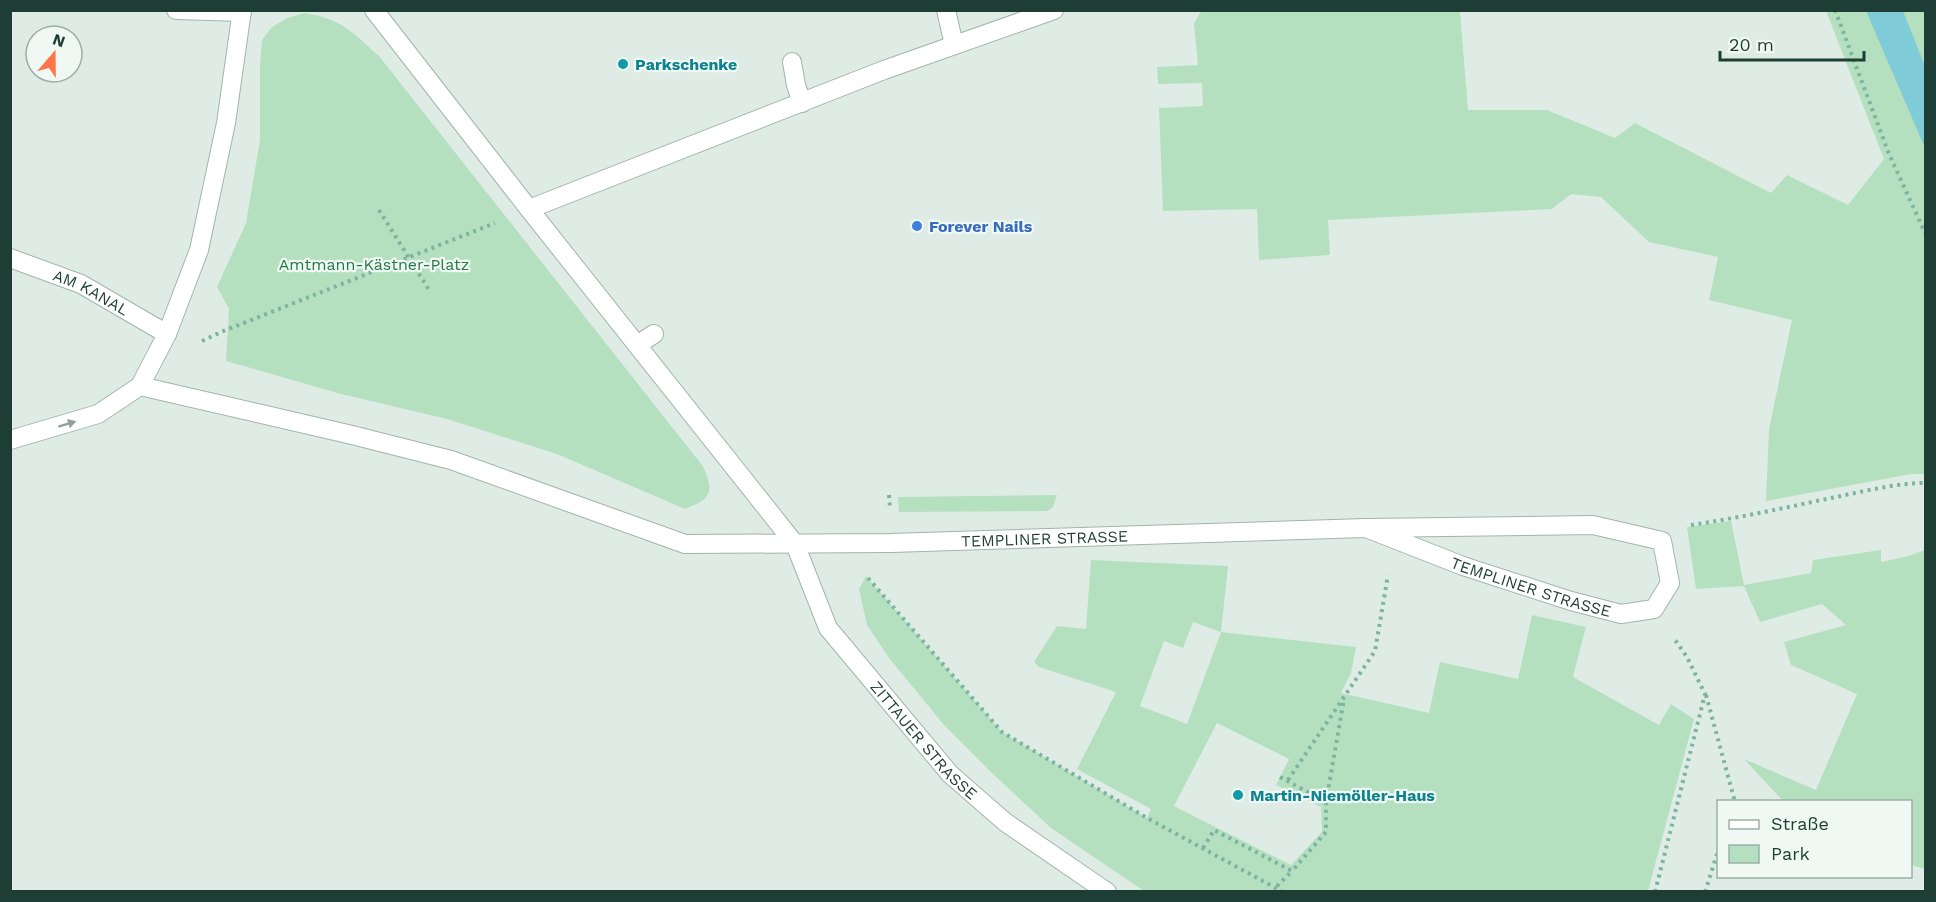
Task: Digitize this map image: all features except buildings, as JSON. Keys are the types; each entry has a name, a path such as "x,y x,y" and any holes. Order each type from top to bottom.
{"street":[{"path":"10,440 98,414 140,386 167,334 199,250 226,123 242,11 176,10"},
{"path":"374,10 795,544"},
{"path":"946,10 954,45"},
{"path":"529,209 892,67 1054,10"},
{"path":"792,62 802,103"},
{"name":"AM KANAL","path":"10,258 81,284 167,334"},
{"path":"637,345 654,333"},
{"path":"140,386 451,460 685,544 795,544"},
{"name":"TEMPLINER STRASSE","path":"795,544 1366,528 1593,525 1662,541"},
{"name":"TEMPLINER STRASSE","path":"1366,528 1463,566 1581,603 1621,614 1654,609"},
{"path":"1654,609 1670,583 1662,541"},
{"name":"ZITTAUER STRASSE","path":"795,544 828,628 950,774 1005,822 1107,891"}],"path":[{"path":"1835,10 1889,154 1926,235"},
{"path":"193,347 221,332 529,209"},
{"path":"379,210 429,290"},
{"path":"1662,541 1687,525 1734,519 1878,488 1926,483"},
{"path":"889,495 890,508"},
{"path":"1288,780 1375,651 1389,570"},
{"path":"866,576 1002,732 1147,818 1283,891"},
{"path":"1654,609 1687,657 1705,694 1735,800"},
{"path":"1655,891 1705,694"},
{"path":"1275,888 1314,848 1326,832 1326,802 1345,697"},
{"path":"1280,777 1326,802"},
{"path":"1203,848 1215,828 1292,871"},
{"path":"1705,891 1717,857"}],"green space":[{"path":"1201,11 1460,11 1468,110 1547,110 1615,138 1635,123 1771,193 1787,175 1848,205 1884,159 1826,11 1925,11 1925,474 1911,474 1766,501 1769,429 1792,320 1709,300 1718,257 1649,242 1601,197 1571,194 1552,209 1328,220 1330,255 1259,260 1257,209 1163,211 1159,108 1203,106 1202,83 1158,84 1157,67 1198,65 1194,24"},
{"name":"Amtmann-Kästner-Platz","path":"305,13 338,23 379,56 702,465 709,481 706,498 685,509 557,454 447,419 341,394 226,361 229,309 217,287 246,223 260,140 262,40 272,27 287,18"},
{"path":"1057,495 1053,507 1047,511 899,512 898,497"},
{"path":"1731,521 1744,585 1811,573 1813,560 1881,550 1881,562 1925,550 1925,869 1912,865 1912,800 1782,800 1744,759 1816,790 1857,694 1791,665 1784,642 1846,625 1822,604 1760,622 1744,586 1696,589 1687,527"},
{"path":"1091,560 1228,566 1221,632 1356,647 1351,673 1341,693 1429,713 1440,662 1518,679 1532,615 1586,627 1573,677 1659,725 1671,704 1694,719 1648,891 1144,891 1051,828 944,725 889,658 867,625 859,589 866,576 1002,732 1147,818 1151,809 1077,769 1116,692 1039,667 1034,662 1057,626 1086,629","holes":["1193,622 1221,632 1187,724 1140,706 1164,641 1183,648","1217,723 1289,759 1276,785 1321,807 1322,832 1291,865 1174,806"]}],"water":[{"path":"1866,11 1903,11 1925,66 1925,148"}],"place":[{"name":"Parkschenke","path":"623,64"},
{"name":"Forever Nails","path":"917,226"},
{"name":"Martin-Niemöller-Haus","path":"1238,795"}]}
